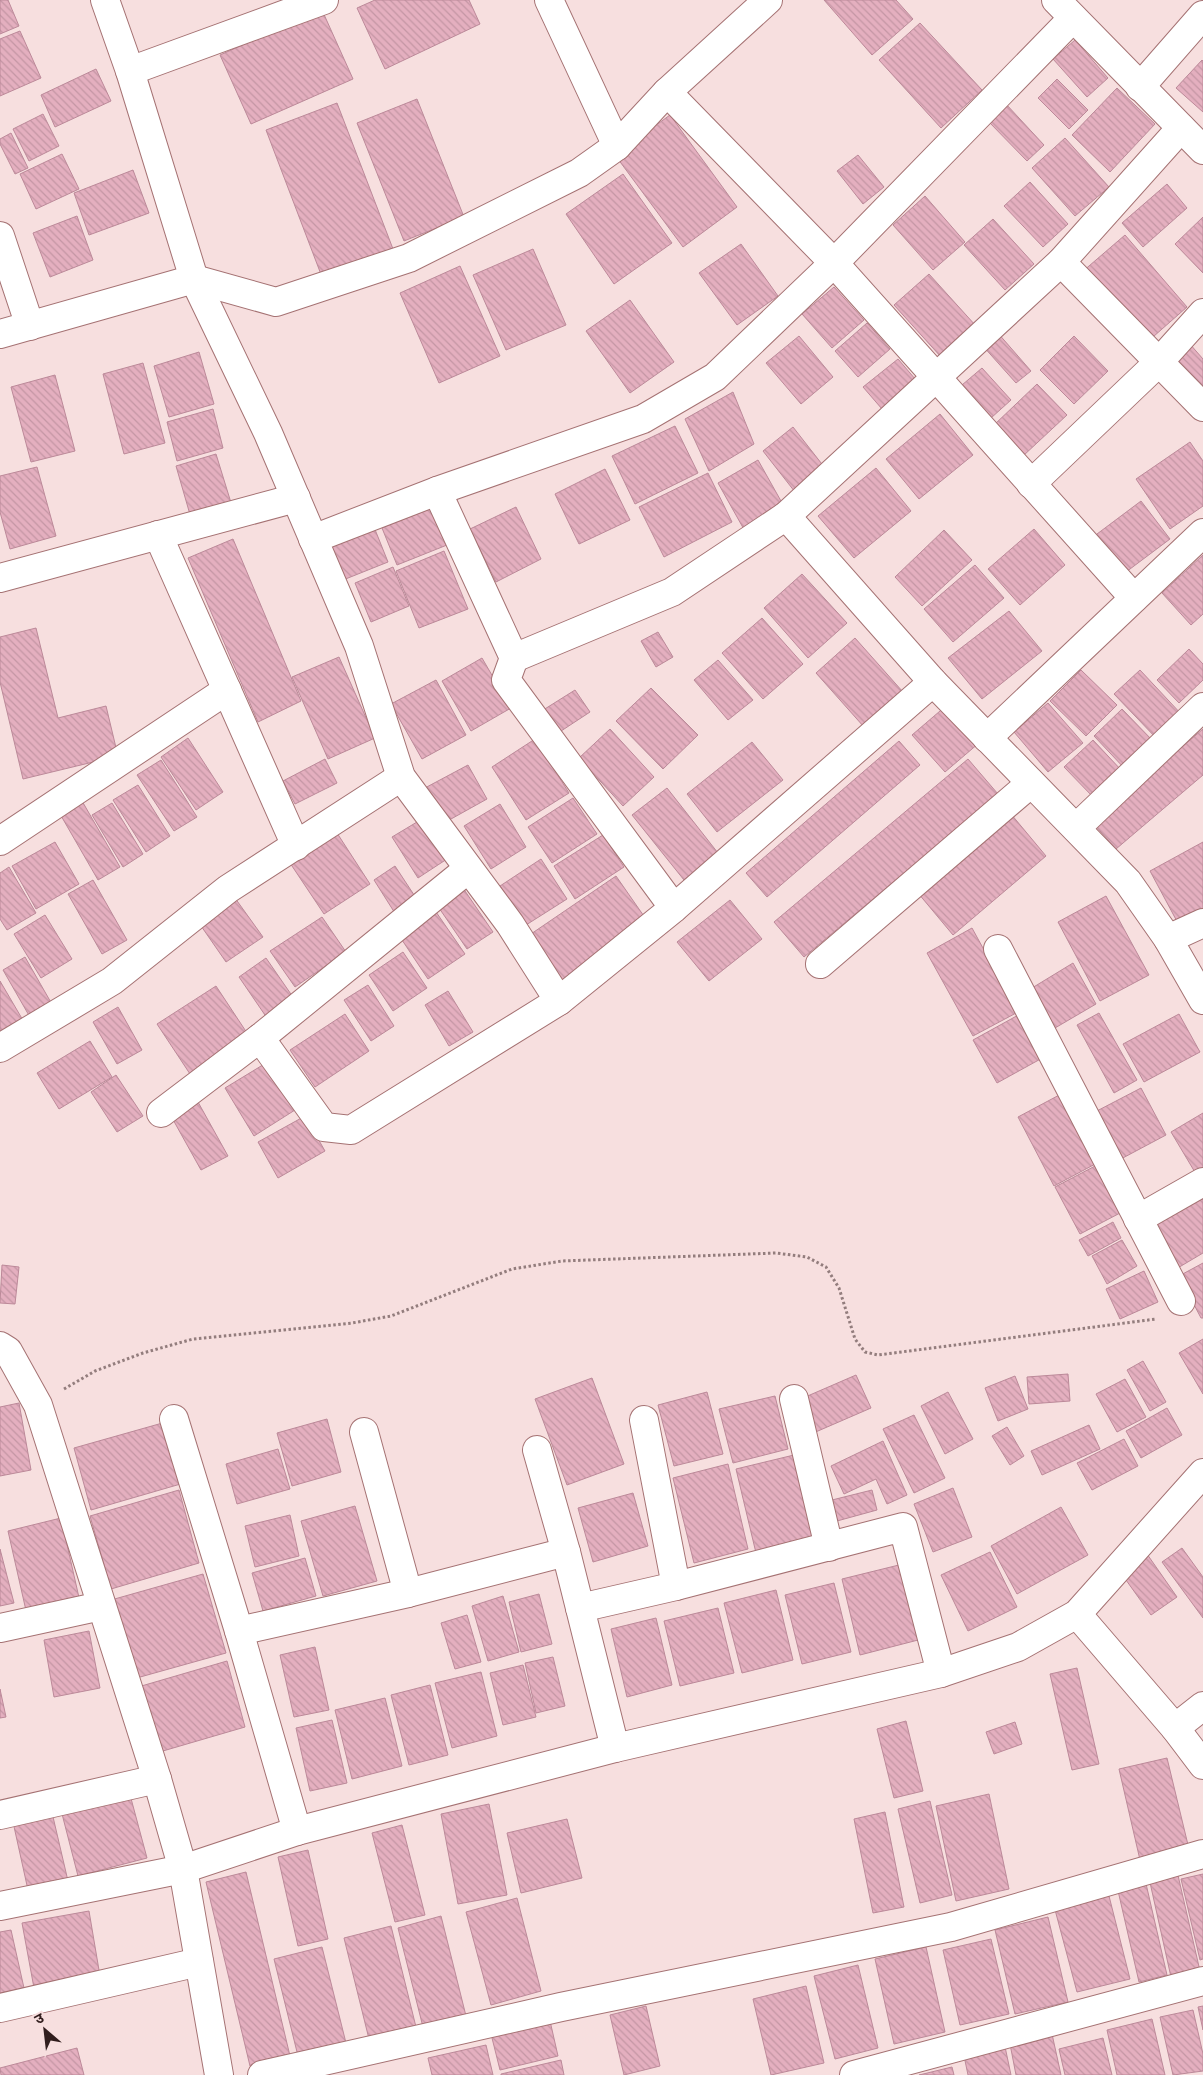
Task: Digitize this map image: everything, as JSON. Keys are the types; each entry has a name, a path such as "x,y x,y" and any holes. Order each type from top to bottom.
{"street":[{"path":"105,0 130,72 194,279 268,433 359,646 401,777 510,924 559,1002"},
{"path":"130,72 324,0"},
{"path":"549,0 617,146"},
{"path":"0,334 194,279 276,302 408,258 579,173 617,146 667,92 768,0"},
{"path":"313,539 437,491 643,419 715,377 834,263 1065,9 1203,150"},
{"path":"1140,87 1203,15"},
{"path":"667,92 834,263 1134,598"},
{"path":"514,658 672,592 786,516 1061,262 1181,128"},
{"path":"0,236 30,326"},
{"path":"1061,262 1203,408"},
{"path":"1031,484 1159,362 1203,313"},
{"path":"437,491 514,658 506,680 674,908"},
{"path":"0,578 296,498"},
{"path":"786,516 933,682 1128,882 1168,939 1203,1000"},
{"path":"987,738 1203,533"},
{"path":"158,535 296,846"},
{"path":"260,1038 324,1127 351,1130 559,1002 674,908 933,682"},
{"path":"0,841 227,690"},
{"path":"1076,828 1203,707"},
{"path":"0,1048 112,981 228,889 401,777"},
{"path":"820,964 1031,783"},
{"path":"161,1113 260,1038 468,869"},
{"path":"1168,939 1203,923"},
{"path":"998,949 1181,1301"},
{"path":"1138,1219 1203,1182"},
{"path":"0,1346 8,1351 38,1405 157,1779 183,1869 219,2075"},
{"path":"794,1399 829,1547"},
{"path":"174,1419 239,1631 297,1831"},
{"path":"644,1420 676,1586"},
{"path":"364,1432 408,1593"},
{"path":"537,1450 566,1552 616,1748"},
{"path":"0,1906 183,1869 297,1831 616,1748 941,1673 1018,1647 1077,1614 1203,1473"},
{"path":"580,1608 676,1586 903,1527 941,1673"},
{"path":"239,1631 408,1593 566,1552"},
{"path":"0,1628 101,1606"},
{"path":"1077,1614 1175,1728 1203,1765"},
{"path":"1175,1728 1203,1706"},
{"path":"0,1815 157,1779"},
{"path":"262,2075 561,2007 951,1927 1203,1854"},
{"path":"0,2008 199,1962"},
{"path":"854,2075 1203,1981"}],"path":[{"path":"38,1405 96,1371 143,1353 193,1339 352,1323 391,1316 512,1269 562,1261 776,1253 807,1258 826,1267 839,1288 855,1339 865,1352 878,1355 1150,1321 1176,1311 1181,1301"}],"building":[{"path":"0,0 8,0 19,26 0,34"},
{"path":"375,0 469,0 480,24 385,69 357,8"},
{"path":"824,0 896,0 913,19 872,55"},
{"path":"322,10 353,79 251,124 220,55"},
{"path":"920,23 982,90 941,128 879,60"},
{"path":"20,31 41,78 0,96 0,39"},
{"path":"1075,40 1108,78 1087,97 1053,59"},
{"path":"1203,61 1203,112 1176,88"},
{"path":"96,69 111,101 55,127 41,95"},
{"path":"1057,79 1088,110 1069,129 1038,98"},
{"path":"1117,88 1155,124 1110,172 1072,135"},
{"path":"417,99 464,217 404,241 357,123"},
{"path":"337,103 393,249 322,277 266,130"},
{"path":"1006,104 1044,145 1027,161 988,121"},
{"path":"43,114 59,146 29,161 13,129"},
{"path":"670,115 737,207 683,247 615,155"},
{"path":"11,133 28,168 15,174 0,144 0,139"},
{"path":"1065,138 1109,187 1075,216 1032,168"},
{"path":"62,154 79,189 36,209 20,174"},
{"path":"858,155 884,187 863,204 837,171"},
{"path":"133,170 149,213 89,235 74,193"},
{"path":"623,174 672,243 614,284 566,214"},
{"path":"1030,182 1068,224 1043,247 1004,206"},
{"path":"1167,184 1187,208 1143,247 1122,223"},
{"path":"925,196 965,242 933,270 893,225"},
{"path":"77,216 93,260 50,277 33,233"},
{"path":"1203,217 1203,273 1175,244"},
{"path":"993,219 1034,264 1005,290 964,245"},
{"path":"1125,235 1187,307 1145,344 1082,272"},
{"path":"741,244 778,296 737,325 699,273"},
{"path":"533,249 566,325 506,350 473,275"},
{"path":"460,266 500,356 439,383 400,293"},
{"path":"929,274 976,326 941,357 894,305"},
{"path":"834,287 864,320 832,348 802,314"},
{"path":"630,300 674,362 630,393 586,331"},
{"path":"867,323 890,349 858,377 835,351"},
{"path":"997,332 1031,371 1016,383 982,345"},
{"path":"799,336 833,377 801,404 766,363"},
{"path":"1074,336 1108,371 1074,404 1040,370"},
{"path":"1189,343 1203,359 1203,401 1167,362"},
{"path":"199,352 214,404 169,417 154,366"},
{"path":"898,359 916,380 882,409 863,387"},
{"path":"143,363 165,443 124,454 103,374"},
{"path":"982,368 1011,400 991,418 962,385"},
{"path":"55,375 75,451 31,462 11,387"},
{"path":"1037,384 1067,415 1023,456 994,425"},
{"path":"733,392 754,444 709,471 685,419"},
{"path":"213,409 223,448 177,461 167,422"},
{"path":"940,414 973,455 919,499 886,459"},
{"path":"675,426 698,473 635,504 612,456"},
{"path":"793,427 825,468 795,492 763,451"},
{"path":"1190,442 1203,461 1203,506 1170,529 1136,479"},
{"path":"216,454 232,506 191,518 176,466"},
{"path":"758,460 786,510 746,533 718,483"},
{"path":"37,467 56,536 10,549 0,512 0,476"},
{"path":"876,468 911,511 854,558 818,516"},
{"path":"605,469 630,520 579,544 555,494"},
{"path":"708,473 732,522 664,557 639,507"},
{"path":"1141,501 1170,539 1122,575 1093,537"},
{"path":"516,507 541,559 496,582 470,529"},
{"path":"432,508 447,545 397,565 382,528"},
{"path":"374,527 388,562 343,580 329,546"},
{"path":"1034,529 1065,565 1020,605 988,569"},
{"path":"944,530 972,560 922,606 895,577"},
{"path":"233,539 301,701 258,722 188,558"},
{"path":"444,551 468,609 419,628 396,571"},
{"path":"1203,555 1203,614 1191,625 1162,593"},
{"path":"975,565 1004,598 953,642 924,609"},
{"path":"393,567 409,606 371,622 355,583"},
{"path":"802,574 847,623 808,658 764,608"},
{"path":"1009,611 1042,651 982,699 948,658"},
{"path":"762,618 803,664 763,699 722,653"},
{"path":"36,628 58,718 106,706 118,756 23,779 0,682 0,637"},
{"path":"658,632 673,657 656,667 641,641"},
{"path":"855,638 903,692 864,727 816,673"},
{"path":"1189,649 1203,664 1203,680 1179,703 1157,680"},
{"path":"339,657 375,738 328,759 292,677"},
{"path":"482,658 511,708 471,731 442,681"},
{"path":"718,660 753,700 728,720 694,680"},
{"path":"1081,670 1117,705 1086,736 1050,701"},
{"path":"1140,670 1183,716 1158,740 1114,694"},
{"path":"436,680 466,735 422,759 391,704"},
{"path":"651,688 698,735 663,769 616,721"},
{"path":"575,690 590,712 555,735 540,712"},
{"path":"1048,703 1083,743 1048,772 1014,732"},
{"path":"947,705 979,743 945,772 912,735"},
{"path":"1122,709 1154,742 1126,770 1094,736"},
{"path":"610,729 654,777 623,806 579,758"},
{"path":"1203,729 1203,775 1116,849 1093,823"},
{"path":"188,738 223,792 196,810 161,757"},
{"path":"535,739 569,793 526,820 492,767"},
{"path":"1093,740 1123,772 1094,798 1064,767"},
{"path":"899,741 920,765 767,897 746,873"},
{"path":"752,742 783,780 717,832 687,794"},
{"path":"325,759 337,783 295,804 283,781"},
{"path":"968,759 998,794 804,957 774,922"},
{"path":"161,760 197,817 174,831 137,775"},
{"path":"468,765 487,799 442,824 423,789"},
{"path":"138,785 170,836 146,852 113,800"},
{"path":"667,788 718,853 684,880 632,815"},
{"path":"78,794 120,867 98,880 56,807"},
{"path":"573,798 597,834 552,863 528,827"},
{"path":"112,803 143,854 123,867 92,815"},
{"path":"500,804 526,847 491,869 464,826"},
{"path":"1011,814 1046,856 953,935 918,893"},
{"path":"422,819 447,859 418,878 392,837"},
{"path":"337,833 370,884 324,914 290,863"},
{"path":"603,835 624,867 575,899 554,866"},
{"path":"55,842 79,884 36,909 12,866"},
{"path":"1203,842 1203,914 1180,927 1150,871"},
{"path":"541,859 567,899 526,925 500,886"},
{"path":"395,866 420,904 398,918 374,880"},
{"path":"9,867 36,913 7,930 0,919 0,873"},
{"path":"616,876 648,922 560,983 528,936"},
{"path":"93,880 127,940 102,954 68,894"},
{"path":"463,888 493,932 467,949 437,905"},
{"path":"1106,896 1149,975 1100,1001 1058,922"},
{"path":"235,898 263,937 226,962 199,923"},
{"path":"730,900 762,939 709,981 677,942"},
{"path":"434,909 465,954 428,979 398,934"},
{"path":"45,915 72,959 41,978 14,934"},
{"path":"322,917 346,952 295,987 270,951"},
{"path":"972,928 1018,1012 973,1036 927,953"},
{"path":"403,952 427,988 393,1011 369,975"},
{"path":"25,957 53,1006 31,1019 3,970"},
{"path":"266,958 295,1000 267,1018 239,977"},
{"path":"1073,963 1096,1004 1055,1028 1032,988"},
{"path":"0,981 24,1022 0,1036"},
{"path":"368,985 394,1026 371,1041 344,1000"},
{"path":"216,986 251,1039 192,1077 157,1024"},
{"path":"448,991 473,1032 449,1046 425,1005"},
{"path":"118,1007 142,1050 117,1064 93,1022"},
{"path":"1022,1013 1046,1056 997,1083 973,1040"},
{"path":"1099,1013 1137,1080 1114,1093 1077,1025"},
{"path":"345,1014 369,1051 315,1087 290,1050"},
{"path":"1179,1014 1200,1052 1144,1082 1123,1044"},
{"path":"90,1041 112,1077 59,1109 37,1073"},
{"path":"266,1063 295,1110 254,1136 225,1088"},
{"path":"116,1075 143,1116 117,1132 91,1092"},
{"path":"1141,1088 1166,1135 1119,1160 1093,1113"},
{"path":"1063,1093 1099,1162 1054,1186 1018,1117"},
{"path":"198,1102 228,1156 201,1170 171,1116"},
{"path":"1203,1113 1203,1176 1199,1179 1171,1132"},
{"path":"305,1116 325,1151 278,1178 258,1142"},
{"path":"1097,1165 1122,1212 1080,1234 1055,1187"},
{"path":"1197,1190 1203,1200 1203,1253 1176,1269 1148,1220"},
{"path":"1113,1222 1121,1238 1088,1256 1079,1240"},
{"path":"1122,1240 1137,1266 1107,1284 1092,1256"},
{"path":"1203,1263 1203,1318 1201,1318 1179,1276"},
{"path":"2,1265 19,1267 15,1304 0,1303"},
{"path":"1144,1271 1158,1302 1120,1319 1106,1289"},
{"path":"1203,1339 1203,1394 1179,1353"},
{"path":"1143,1361 1166,1402 1150,1411 1127,1370"},
{"path":"1068,1374 1070,1401 1029,1404 1027,1377"},
{"path":"856,1375 871,1408 811,1434 796,1401"},
{"path":"1015,1376 1028,1409 998,1421 985,1388"},
{"path":"592,1378 624,1464 567,1485 535,1399"},
{"path":"1125,1379 1146,1417 1117,1432 1096,1394"},
{"path":"707,1392 723,1454 674,1466 658,1405"},
{"path":"948,1392 973,1439 945,1454 921,1406"},
{"path":"775,1396 788,1449 733,1463 719,1409"},
{"path":"19,1403 31,1470 0,1476 0,1407"},
{"path":"1167,1408 1182,1435 1141,1458 1126,1431"},
{"path":"914,1415 945,1478 914,1493 883,1429"},
{"path":"327,1419 341,1472 292,1486 277,1433"},
{"path":"166,1422 184,1483 91,1510 74,1448"},
{"path":"1089,1425 1100,1449 1042,1475 1031,1451"},
{"path":"1007,1427 1024,1456 1010,1465 992,1436"},
{"path":"1124,1439 1138,1466 1092,1490 1077,1463"},
{"path":"883,1441 907,1495 887,1504 876,1479 844,1494 831,1466"},
{"path":"278,1449 290,1489 237,1504 226,1464"},
{"path":"794,1455 815,1538 756,1553 736,1469"},
{"path":"728,1464 748,1549 694,1563 673,1478"},
{"path":"953,1488 972,1537 933,1552 914,1504"},
{"path":"179,1490 199,1563 111,1589 90,1516"},
{"path":"872,1490 877,1510 837,1521 832,1500"},
{"path":"633,1493 648,1546 593,1562 578,1508"},
{"path":"355,1506 377,1581 323,1596 301,1521"},
{"path":"1061,1507 1088,1555 1017,1594 991,1546"},
{"path":"290,1515 299,1556 255,1567 245,1526"},
{"path":"61,1518 80,1602 27,1615 8,1531"},
{"path":"1182,1548 1203,1577 1203,1618 1162,1562"},
{"path":"0,1549 14,1603 0,1606"},
{"path":"990,1552 1017,1607 968,1631 941,1575"},
{"path":"1147,1554 1177,1597 1151,1615 1121,1573"},
{"path":"305,1558 316,1596 263,1611 252,1573"},
{"path":"903,1564 922,1639 860,1655 842,1579"},
{"path":"203,1574 226,1653 133,1679 111,1600"},
{"path":"834,1583 851,1652 802,1664 785,1595"},
{"path":"776,1590 793,1660 742,1673 724,1603"},
{"path":"539,1594 552,1644 521,1652 509,1602"},
{"path":"503,1596 519,1652 488,1661 472,1606"},
{"path":"718,1608 734,1673 680,1686 664,1621"},
{"path":"467,1615 481,1662 455,1669 441,1623"},
{"path":"656,1618 672,1685 627,1697 611,1629"},
{"path":"89,1631 100,1688 54,1697 44,1640"},
{"path":"315,1647 329,1710 294,1717 280,1655"},
{"path":"553,1657 565,1706 536,1713 525,1663"},
{"path":"227,1661 245,1727 156,1753 138,1687"},
{"path":"523,1665 536,1717 503,1725 490,1673"},
{"path":"1077,1668 1099,1764 1072,1770 1050,1674"},
{"path":"481,1672 497,1736 452,1748 435,1683"},
{"path":"430,1685 448,1755 409,1765 391,1695"},
{"path":"0,1689 6,1717 0,1718"},
{"path":"385,1698 402,1766 352,1779 335,1710"},
{"path":"332,1720 347,1783 310,1791 296,1728"},
{"path":"906,1721 923,1791 894,1798 877,1729"},
{"path":"1015,1722 1022,1744 994,1754 986,1732"},
{"path":"1167,1758 1189,1849 1140,1860 1119,1769"},
{"path":"129,1791 147,1858 78,1876 61,1810"},
{"path":"989,1794 1009,1889 956,1901 936,1806"},
{"path":"930,1801 952,1895 920,1903 898,1809"},
{"path":"50,1804 68,1881 28,1890 11,1813"},
{"path":"489,1804 507,1895 458,1904 441,1814"},
{"path":"885,1812 904,1907 873,1913 854,1819"},
{"path":"567,1819 582,1878 521,1893 507,1833"},
{"path":"402,1825 425,1915 395,1922 372,1833"},
{"path":"308,1850 328,1939 298,1946 278,1857"},
{"path":"1177,1871 1200,1971 1171,1977 1149,1878"},
{"path":"246,1872 290,2056 250,2066 206,1882"},
{"path":"1203,1874 1203,1959 1200,1960 1181,1879"},
{"path":"1144,1875 1167,1975 1139,1982 1116,1882"},
{"path":"1108,1892 1130,1979 1077,1992 1054,1906"},
{"path":"517,1898 541,1991 491,2005 466,1912"},
{"path":"89,1911 100,1976 34,1988 22,1923"},
{"path":"441,1916 467,2020 424,2031 398,1928"},
{"path":"1048,1917 1068,2002 1015,2014 995,1930"},
{"path":"391,1926 416,2027 369,2039 344,1938"},
{"path":"11,1930 24,1988 0,1994 0,1932"},
{"path":"991,1939 1009,2014 960,2025 943,1950"},
{"path":"322,1947 346,2043 298,2056 274,1959"},
{"path":"926,1947 945,2032 894,2044 875,1959"},
{"path":"858,1965 878,2048 835,2059 814,1976"},
{"path":"806,1986 824,2063 771,2075 753,1999"},
{"path":"646,2006 660,2066 624,2075 610,2015"},
{"path":"1203,2006 1203,2030 1198,2007"},
{"path":"1193,2010 1203,2054 1203,2071 1173,2075 1160,2017"},
{"path":"548,2012 558,2056 500,2070 489,2026"},
{"path":"1152,2019 1165,2075 1117,2075 1107,2030"},
{"path":"1052,2034 1061,2075 1016,2075 1010,2044"},
{"path":"1103,2038 1112,2075 1065,2075 1059,2049"},
{"path":"1004,2042 1011,2075 968,2075 963,2051"},
{"path":"486,2045 493,2075 432,2075 428,2058"},
{"path":"77,2048 84,2075 1,2075 0,2068"},
{"path":"561,2060 564,2075 501,2075 501,2074"},
{"path":"952,2067 954,2075 919,2075"}]}
